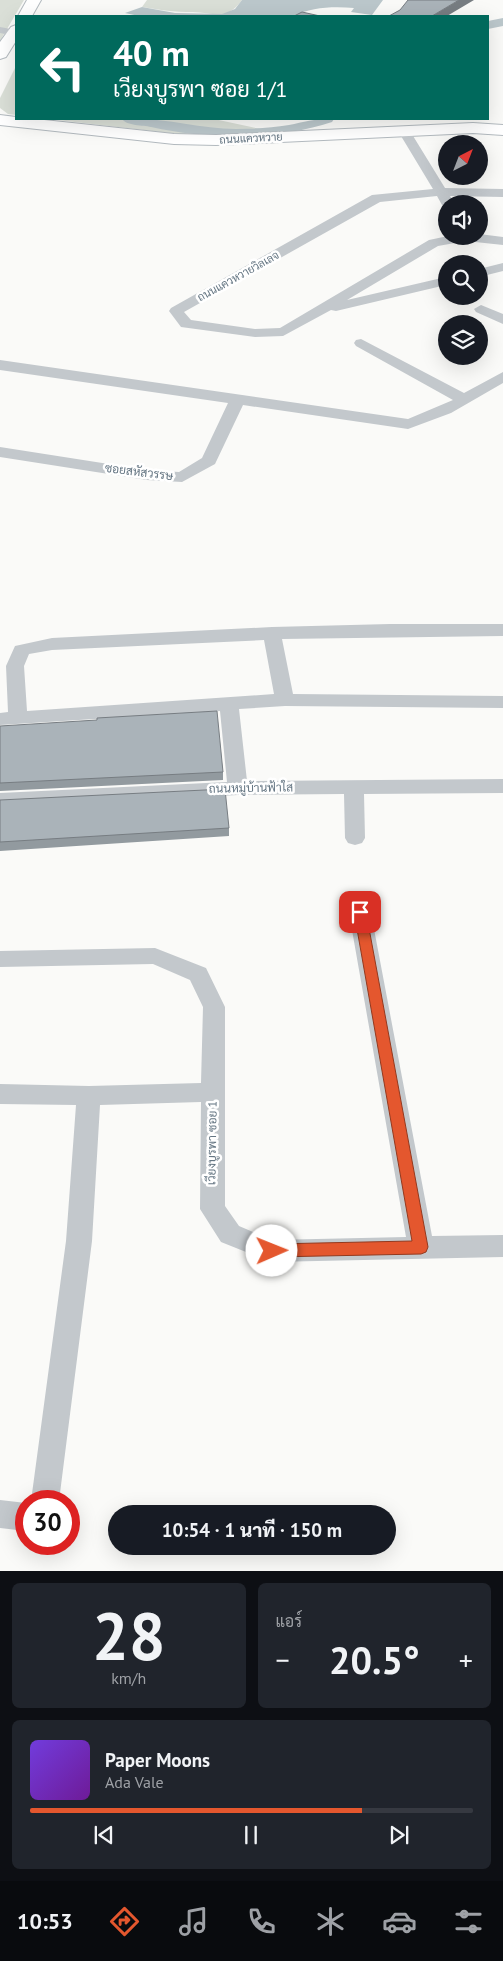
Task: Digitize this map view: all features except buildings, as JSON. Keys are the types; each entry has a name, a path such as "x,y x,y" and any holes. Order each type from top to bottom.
{"street":[{"path":"26,15 34,0"},
{"path":"0,54 10,31"},
{"name":"ถนนแควหวาย","path":"0,120 191,139 472,128 503,130"},
{"path":"404,131 442,195"},
{"name":"ถนนแควหวายวิลเลจ","path":"479,195 503,193"},
{"name":"ถนนแควหวายวิลเลจ","path":"438,198 377,198 176,311 186,324 254,333 282,332 438,242"},
{"name":"ถนนแควหวายวิลเลจ","path":"488,239 503,241"},
{"path":"488,271 503,267"},
{"name":"ถนนแควหวายวิลเลจ","path":"315,313 438,283"},
{"path":"481,309 503,320"},
{"path":"360,343 463,399"},
{"path":"0,365 408,424 423,420 503,377"},
{"name":"ซอยสหัสวรรษ","path":"0,452 146,475 182,477 209,461 237,400"},
{"path":"503,630 411,629 272,633 52,644 22,650 15,666 9,719 285,700 503,702"},
{"path":"272,633 285,700"},
{"path":"229,704 238,788"},
{"name":"ถนนหมู่บ้านฟ้าใส","path":"0,800 238,788 503,786"},
{"path":"354,787 355,838"},
{"path":"360,912 421,1247"},
{"name":"เวียงบูรพา ซอย 1","path":"0,959 155,956 198,974 214,1007 212,1209 230,1234 272,1251 503,1246"},
{"path":"0,1094 89,1096 213,1092"},
{"path":"46,1490 79,1241 89,1096"},
{"path":"0,1514 15,1515"}],"shaded area":[{"path":"0,0 24,0 15,15 0,41"},
{"path":"147,0 242,0 231,11 214,14 142,7"},
{"path":"242,0 383,0 372,15 351,12 354,8 339,7 315,9 295,15 134,15 125,13 142,7 175,13 222,14 235,9"},
{"path":"15,68 15,115 8,114 0,108 0,98"},
{"path":"58,120 219,120 265,130 178,134"}],"waterway":[{"path":"489,25 503,22"},
{"path":"136,120 169,127 219,133 255,133 291,129 324,120"}],"route":[{"path":"272,1251 421,1247 360,912"}]}
